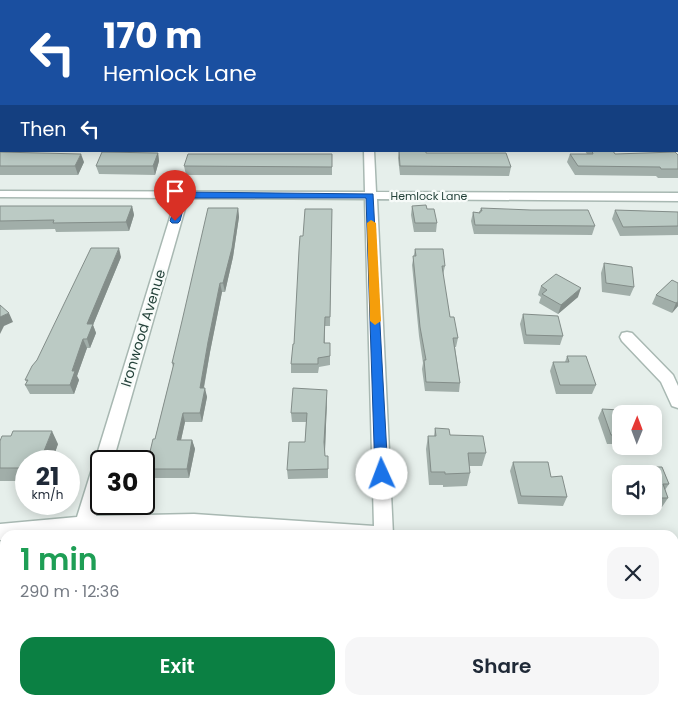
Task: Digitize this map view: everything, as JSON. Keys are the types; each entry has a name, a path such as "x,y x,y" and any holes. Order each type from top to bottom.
{"street":[{"path":"369,152 384,530"},
{"name":"Hemlock Lane","path":"0,194 678,196"},
{"name":"Ironwood Avenue","path":"107,450 183,195"},
{"path":"627,337 668,379 678,402"},
{"path":"84,526 90,506"},
{"path":"28,530 192,522 321,530"}],"building":[{"path":"0,152 81,154 75,166 0,166"},
{"path":"102,152 158,153 153,166 96,166"},
{"path":"399,152 426,152 506,153 511,167 400,166"},
{"path":"592,152 614,152 615,154 675,152 678,155 678,169 578,166 570,154 593,154"},
{"path":"188,154 332,154 332,167 184,166"},
{"path":"426,205 427,209 434,209 437,223 415,223 412,206"},
{"path":"0,206 132,206 126,222 53,223 54,220 0,221"},
{"path":"208,208 238,208 232,248 223,283 220,283 208,342 200,388 205,388 200,413 183,413 177,440 192,440 187,469 155,469 155,450 150,450 153,439 155,439 174,363 172,363"},
{"path":"481,208 588,210 595,226 475,225 473,212 480,213 482,211"},
{"path":"305,209 332,209 330,317 325,317 324,343 330,343 330,356 318,358 318,364 291,364 294,344 300,236 303,236"},
{"path":"615,210 678,212 678,226 623,227"},
{"path":"91,248 119,248 87,324 93,324 87,339 83,339 72,371 75,371 70,385 25,385 28,380 25,380 37,360"},
{"path":"415,249 443,249 445,266 442,266 450,317 454,317 458,338 453,338 460,383 426,382 424,360 426,360 420,327 413,256 416,256"},
{"path":"604,263 632,267 634,287 606,283"},
{"path":"556,274 581,288 561,305 542,294 547,290 541,286"},
{"path":"672,280 678,283 678,302 676,303 656,295"},
{"path":"0,305 9,313 0,317"},
{"path":"523,314 558,316 563,336 526,335"},
{"path":"567,356 586,356 596,385 560,385 553,362 569,362"},
{"path":"293,388 327,390 324,442 325,456 328,456 328,469 287,470 289,442 305,442 307,413 291,413"},
{"path":"602,409 612,410 611,435"},
{"path":"435,428 449,429 450,435 483,436 486,453 468,453 470,473 445,474 445,472 431,472 428,436 436,436"},
{"path":"13,431 52,431 44,450 15,450 15,468 0,468 0,441 2,436 11,436"},
{"path":"513,462 548,462 551,477 562,476 567,497 521,496"},
{"path":"662,467 669,484 663,484 668,498 662,498"}],"slow traffic":[{"path":"371,223 375,321"}],"route":[{"path":"175,221 183,195 370,196 382,474"}]}
